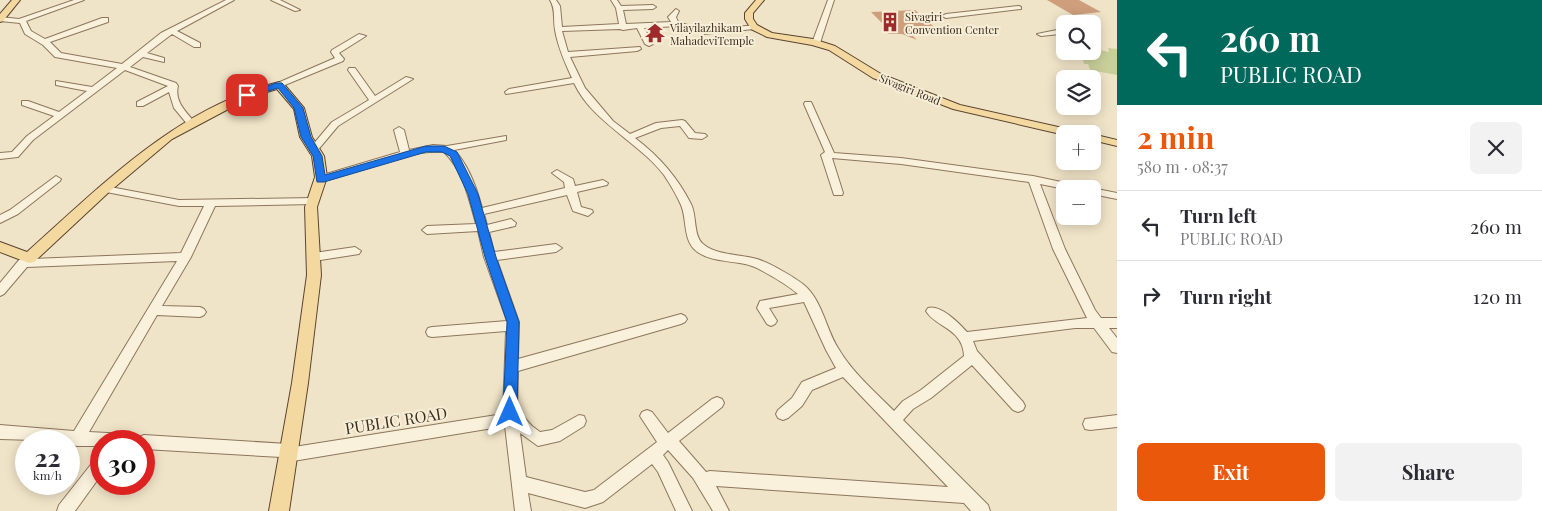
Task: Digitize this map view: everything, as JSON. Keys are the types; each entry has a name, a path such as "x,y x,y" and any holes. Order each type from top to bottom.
{"main road":[{"path":"0,19 16,0"},
{"path":"754,27 749,19 749,14 760,0"},
{"name":"Sivagiri Road","path":"754,27 770,36 816,43 851,58 877,76 957,108 1056,130"},
{"path":"0,247 26,261 105,189 168,137 247,95 277,85 299,108 306,137 314,149 320,167 320,179 313,201 311,233 314,257 300,384 278,511"},
{"path":"1101,139 1117,143"}],"street":[{"path":"0,19 22,20 81,0"},
{"path":"274,0 297,10"},
{"path":"554,0 557,6 558,29 576,80 600,113 660,164 687,206 693,237 698,246 710,253 756,263 786,278 808,297 832,350 845,370 982,511"},
{"path":"614,0 619,8 623,28"},
{"path":"816,43 831,0"},
{"path":"0,156 15,155 26,142 142,54 157,40 227,1"},
{"path":"619,8 653,7"},
{"path":"946,16 1019,8"},
{"path":"675,24 672,17 676,11"},
{"path":"22,20 28,32 61,56 123,67 174,86"},
{"path":"44,42 106,20"},
{"path":"558,29 641,28 675,24 700,32 754,27"},
{"path":"641,28 649,44"},
{"path":"172,31 197,45"},
{"path":"1041,34 1056,32"},
{"path":"277,85 339,60 341,57 335,52 362,36"},
{"path":"566,54 637,49"},
{"path":"142,54 161,60"},
{"path":"352,70 373,100"},
{"path":"314,149 335,124 409,80"},
{"path":"509,92 576,80"},
{"path":"59,83 94,90"},
{"path":"140,104 174,86"},
{"path":"174,86 173,96 178,108 191,124"},
{"path":"25,103 60,115"},
{"path":"808,104 830,154"},
{"path":"630,137 659,124 682,123 692,136 702,136"},
{"path":"399,130 405,154"},
{"path":"320,179 405,154 434,148 447,150 503,138"},
{"path":"447,150 456,158 479,212 490,257 513,326 510,416 523,511"},
{"path":"838,193 826,155 901,161 1056,184"},
{"path":"557,173 568,180 577,209 588,212"},
{"path":"0,219 14,212 56,179"},
{"path":"1033,180 1059,249 1090,314 1117,348"},
{"path":"479,212 603,183"},
{"path":"105,189 167,202 313,201"},
{"path":"1101,193 1117,196"},
{"path":"80,434 185,256 211,203"},
{"path":"427,230 484,230 509,225"},
{"path":"490,257 556,248"},
{"path":"314,257 355,251"},
{"path":"0,291 26,261 185,256"},
{"path":"771,321 763,308 764,304 808,297"},
{"path":"153,310 200,312"},
{"path":"932,311 962,331 971,354 1018,406"},
{"path":"511,367 681,319"},
{"path":"966,338 969,336 1096,322 1117,323"},
{"path":"432,332 513,326"},
{"path":"893,421 908,404 926,394 970,359 971,354"},
{"path":"783,414 797,402 807,386 845,370"},
{"path":"519,483 566,497 591,500 598,497 717,403"},
{"path":"510,416 538,439 555,436 579,422"},
{"name":"PUBLIC ROAD","path":"155,443 287,453 510,416"},
{"path":"647,416 667,442 677,448 686,459 715,497 721,511"},
{"path":"1090,424 1117,421"},
{"path":"0,432 15,433"},
{"path":"653,452 664,467 684,511"},
{"path":"65,511 90,478"},
{"path":"710,478 967,496"}],"green space":[{"path":"1108,48 1117,49 1117,75 1101,72 1101,70 1090,70 1088,64 1084,64 1083,60 1101,60 1101,50 1109,52"}],"building":[{"path":"1047,0 1079,0 1101,12 1073,15"},
{"name":"Sivagiri Convention Center","path":"915,10 941,33 911,34 917,40 902,34 889,34 882,27 886,27 871,12"}],"place":[{"name":"Sivagiri Convention Center","path":"890,22"},
{"name":"Vilayilazhikam MahadeviTemple","path":"655,33"}],"route":[{"path":"247,95 279,85 299,108 306,137 318,156 320,179 426,149 444,149 454,154 473,194 484,229 490,257 513,322 510,412"}]}
